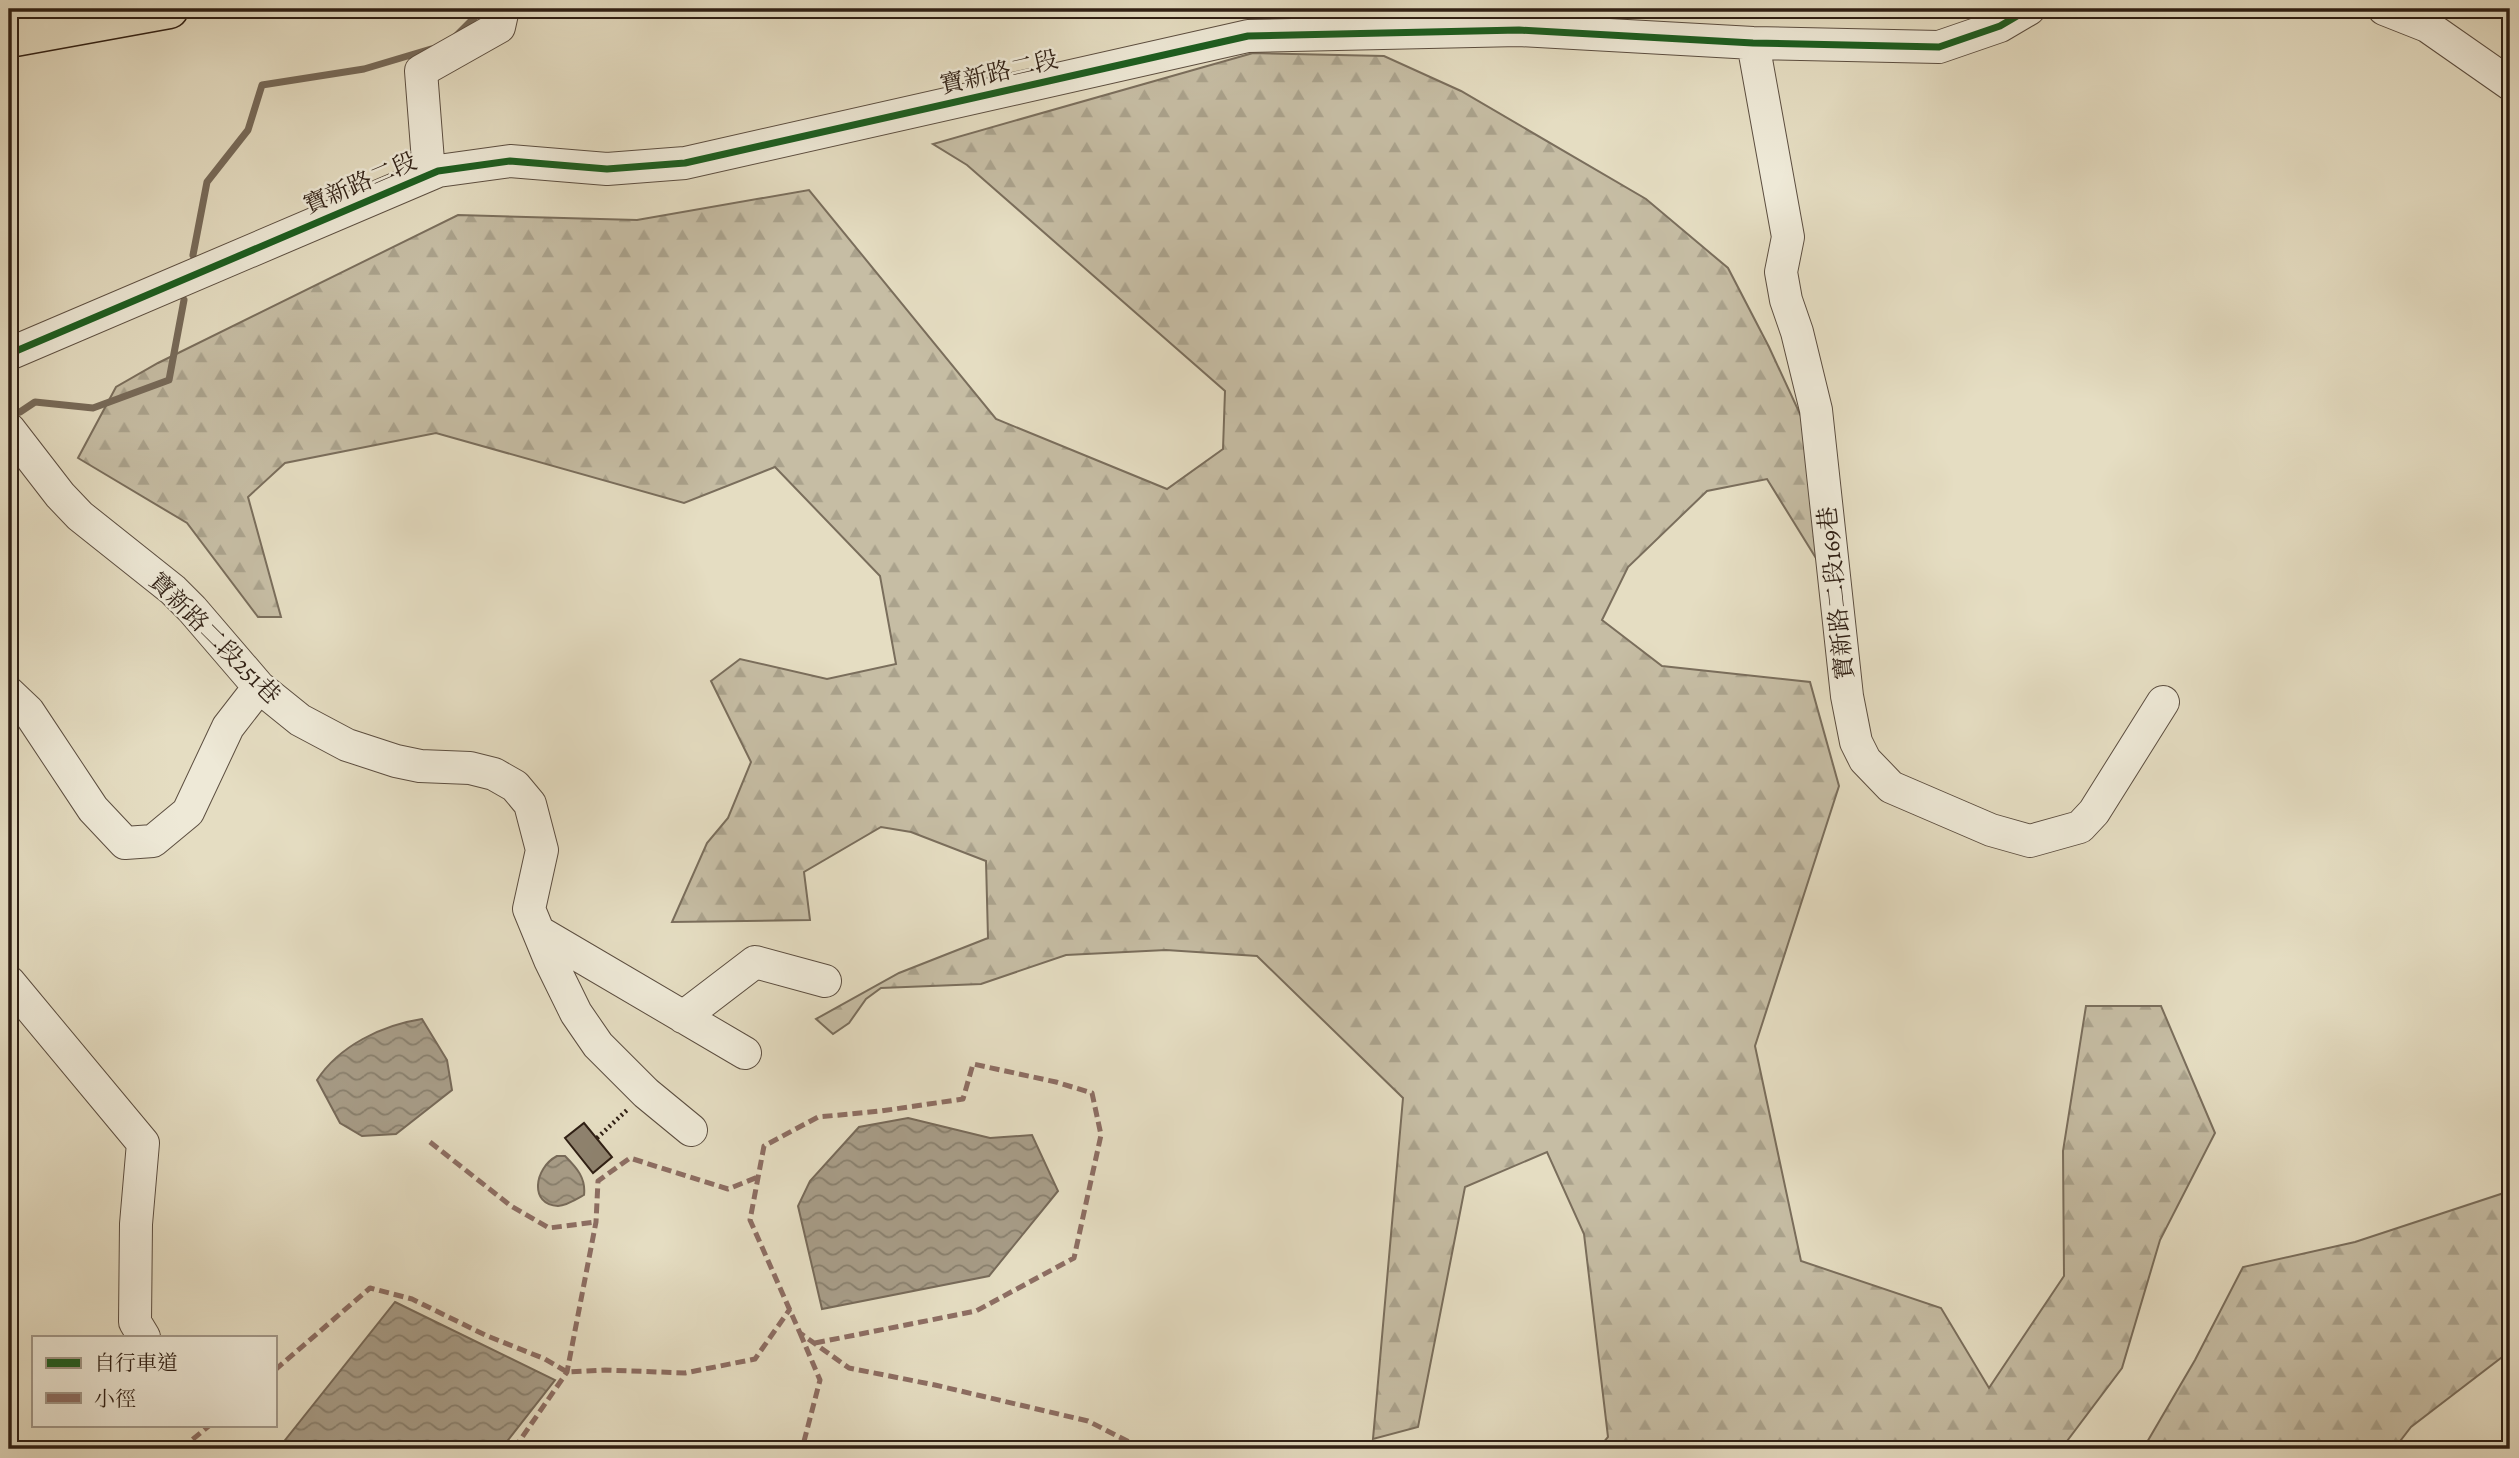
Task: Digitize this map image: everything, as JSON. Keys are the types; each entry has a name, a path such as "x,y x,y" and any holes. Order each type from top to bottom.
{"highway":[{"path":"9,38 169,9"}],"street":[{"path":"429,174 421,71 499,27 503,9"},
{"name":"寶新路二段","path":"9,354 438,171 510,161 607,169 685,163 1248,36 1519,30 1753,43 1939,47 2000,26 2029,9"},
{"path":"2384,9 2427,26 2510,84"},
{"name":"寶新路二段169巷","path":"1753,43 1788,237 1781,272 1816,410 1849,708 1856,742 1865,760 1891,787 1991,830 2030,841 2080,827 2095,812 2163,702"},
{"name":"寶新路二段251巷","path":"9,429 60,495 80,516 173,590 259,687 300,720 346,745 396,761 420,766 470,768 494,774 514,786 530,804 542,850 529,909 576,1013 598,1045 646,1093 691,1130"},
{"path":"9,693 28,711 93,809 125,843 153,841 188,812 228,727 259,687"},
{"path":"539,932 744,1053"},
{"path":"683,1017 755,962 825,981"},
{"path":"9,982 143,1143 136,1224 135,1322 143,1336"}],"path":[{"path":"597,1138 646,1093"}],"green space":[{"path":"1253,53 1384,56 1461,91 1646,199 1728,268 1769,347 1812,440 1832,584 1767,479 1707,491 1628,567 1602,620 1662,666 1810,682 1839,786 1755,1046 1801,1261 1941,1308 1989,1388 2064,1276 2063,1151 2086,1006 2161,1006 2215,1133 2160,1240 2122,1368 2061,1449 1598,1449 1608,1437 1584,1234 1547,1152 1465,1187 1418,1427 1373,1439 1403,1098 1257,956 1166,950 1066,955 981,984 881,988 866,999 849,1023 833,1034 816,1019 899,973 988,938 986,861 911,832 881,827 804,872 810,920 672,922 707,843 728,818 751,762 711,681 740,659 827,679 896,664 880,576 775,467 684,503 436,433 285,463 248,497 281,617 258,617 187,523 78,458 116,387 158,363 458,215 637,220 809,190 996,419 1167,489 1223,449 1225,391 967,165 933,144"},
{"path":"2510,1191 2510,1351 2411,1427 2394,1449 2143,1449 2195,1360 2243,1267 2355,1242"}],"water":[{"path":"422,1019 447,1060 452,1090 396,1134 362,1136 340,1123 317,1080 326,1068 349,1047 363,1039 392,1026"},
{"path":"908,1118 990,1138 1032,1135 1058,1191 989,1276 822,1309 798,1206 810,1181 859,1127"},
{"path":"557,1156 565,1156 573,1165 582,1178 584,1189 584,1195 558,1206 542,1199 538,1185 543,1169"},
{"path":"395,1302 555,1380 501,1449 278,1449"}],"building":[{"path":"584,1123 612,1157 593,1173 565,1138"}],"waterway":[{"path":"456,36 478,14"},
{"path":"193,255 207,182 248,130 262,85 364,69 431,49"},
{"path":"20,412 35,402 93,408 169,380 184,300"}],"marked path":[{"path":"815,1343 976,1311 1074,1258 1101,1135 1092,1093 1056,1082 973,1064 963,1099 818,1117 764,1146 750,1220 800,1333 849,1368 1088,1421 1143,1449"},
{"path":"430,1142 511,1206 549,1228 596,1222"},
{"path":"514,1449 567,1372 596,1222 598,1181 630,1158 728,1189 758,1177"},
{"path":"276,1369 370,1288 412,1299 485,1335 545,1359 567,1372 605,1370 685,1373 755,1359 790,1309"},
{"path":"800,1333 820,1380 802,1449"},
{"path":"181,1449 209,1426"},
{"path":"586,1449 618,1446 623,1449"}],"cycle path":[{"path":"9,354 438,171 510,161 607,169 685,163 1248,36 1519,30 1753,43 1939,47 2000,26 2029,9"}]}
